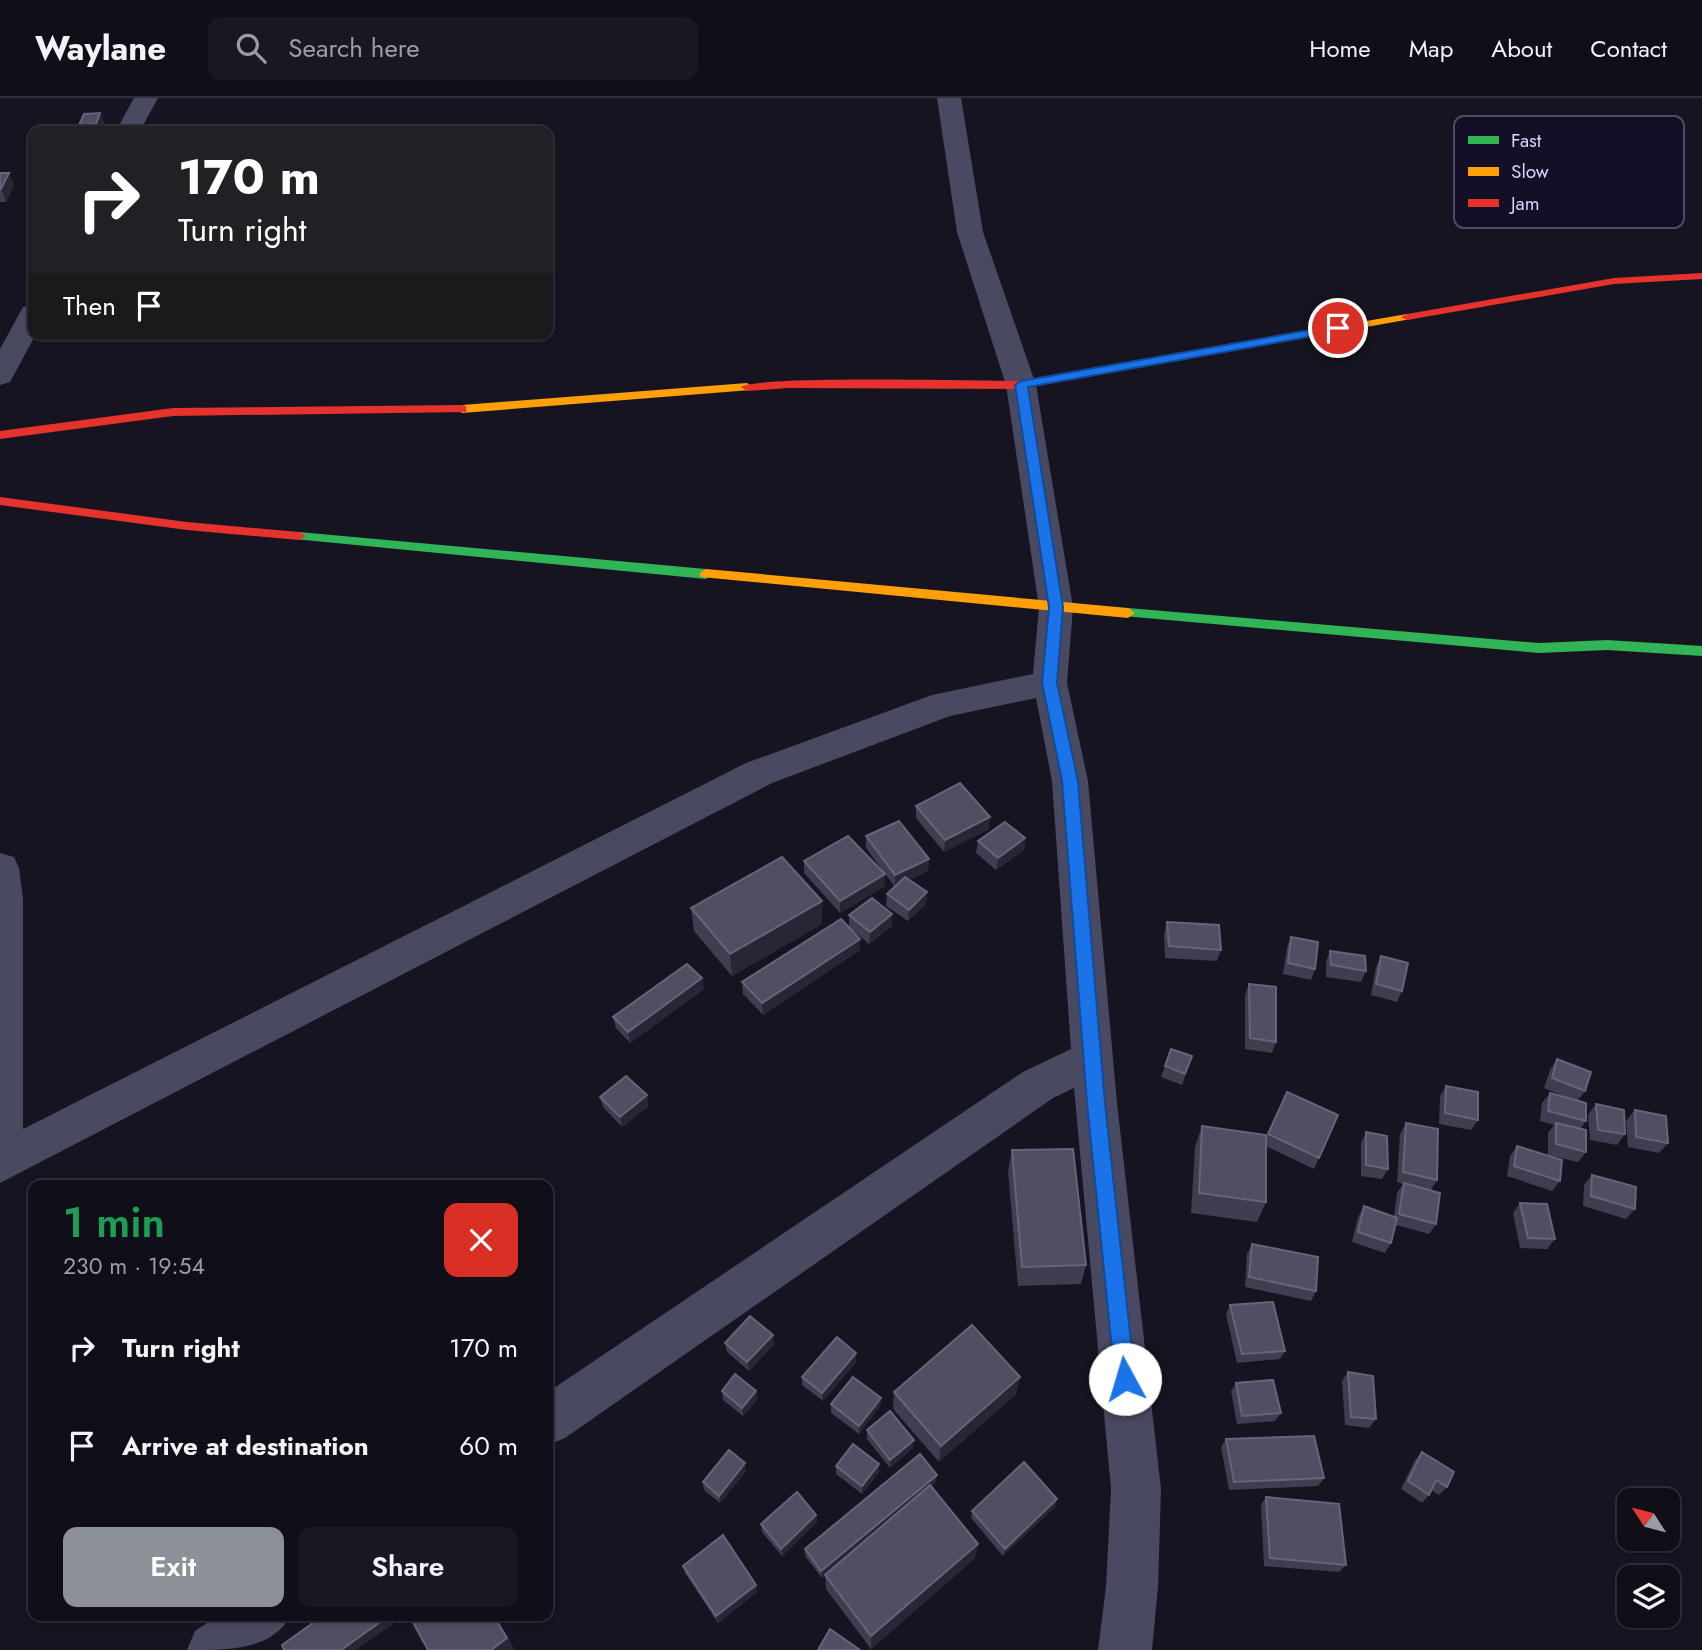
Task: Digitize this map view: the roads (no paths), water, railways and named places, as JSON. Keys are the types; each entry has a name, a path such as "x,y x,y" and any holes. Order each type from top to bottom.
{"street":[{"path":"131,126 146,98"},
{"path":"949,98 970,233 1021,385 1056,607 1050,683 1070,781 1092,1059 1136,1489 1132,1587 1125,1650"},
{"path":"0,435 173,412 436,411 788,384 1021,385 1614,281 1702,276"},
{"path":"0,376 28,323"},
{"path":"0,501 187,526 1056,607 1539,648 1607,645 1702,651"},
{"path":"0,868 4,899 1,1162 759,772 944,704 1050,683"},
{"path":"553,1418 1038,1085 1092,1059"},
{"path":"214,1650 256,1621"}]}
